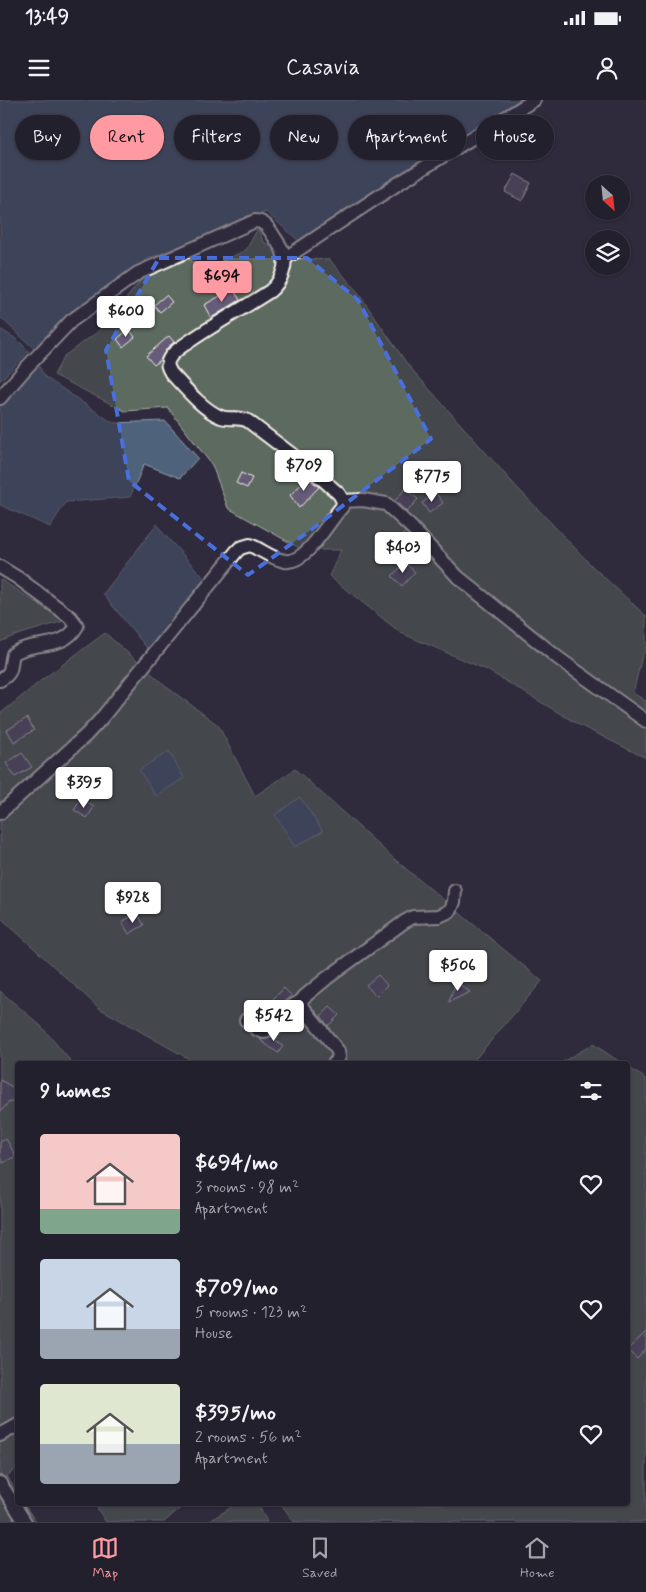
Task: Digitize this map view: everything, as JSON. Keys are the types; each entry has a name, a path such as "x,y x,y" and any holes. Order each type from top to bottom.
{"street":[{"path":"284,258 399,183 534,100"},
{"path":"0,398 71,321 138,273 255,221 264,223 280,247 284,258 284,266 276,286 184,345 169,359 168,367 171,373 214,414 224,418 238,417 248,421 311,469 339,494 343,501 342,506 307,552 294,560 288,561 274,558 250,545 240,548 93,727 0,813"},
{"path":"343,501 363,500 386,504 412,528 458,577 558,658 646,722"},
{"path":"0,567 18,578 70,617 77,626 66,637 55,642 25,648 13,654 11,670 8,675 0,680"},
{"path":"246,1020 258,1030 264,1032 286,1010 301,1001 327,978 404,922 413,918 440,916 450,911 454,902 455,891"},
{"path":"301,1001 302,1006 338,1051 339,1057 336,1061"},
{"path":"0,1435 15,1427"},
{"path":"0,1483 25,1522"}],"highlighted area":[{"path":"159,258 307,258 358,300 431,439 248,575 129,481 106,350"}],"green space":[{"path":"258,228 263,241 287,258 330,260 356,290 408,365 511,481 592,566 646,616 646,650 642,656 633,693 646,701 646,758 581,726 487,670 401,633 329,576 341,550 303,550 228,508 212,465 168,408 125,411 54,375 64,356 99,331 144,277 187,258 205,269 246,250"},
{"path":"0,579 64,621 0,642"},
{"path":"105,633 168,688 218,725 255,796 295,769 393,858 542,981 474,1061 193,1061 99,1008 0,917 0,714"},
{"path":"0,991 41,1026 70,1061 15,1061 15,1469 7,1476 15,1490 15,1506 25,1506 36,1522 0,1522"},
{"path":"593,1044 618,1061 564,1061"},
{"path":"630,1068 646,1079 646,1522 294,1522 282,1506 630,1506"},
{"path":"100,1506 183,1506 164,1522 106,1522 97,1508"},
{"path":"233,1506 259,1506 267,1522 208,1522"}],"water":[{"path":"0,100 521,100 504,115 476,115 476,138 466,145 466,115 348,115 348,160 443,160 309,250 266,212 147,259 43,357 0,317"},
{"path":"0,329 18,340 29,351 0,381"},
{"path":"37,363 45,377 113,423 165,421 198,458 180,478 144,464 130,497 66,502 50,527 0,505 0,406"},
{"path":"157,524 206,580 151,653 103,594"},
{"path":"169,751 184,778 156,796 139,770"},
{"path":"300,797 323,831 295,847 275,815"}],"building":[{"path":"515,174 531,183 522,201 505,192"},
{"path":"233,289 240,300 211,318 204,305"},
{"path":"166,295 172,302 160,312 154,305"},
{"path":"129,329 135,337 123,347 117,339"},
{"path":"169,336 174,342 154,365 146,356"},
{"path":"241,473 252,478 247,488 236,483"},
{"path":"308,478 319,487 299,508 290,495"},
{"path":"405,489 418,499 407,512 395,501"},
{"path":"436,493 443,503 429,513 422,503"},
{"path":"405,532 413,541 403,555 393,547"},
{"path":"405,563 415,572 402,586 392,576"},
{"path":"27,718 34,730 14,742 7,730"},
{"path":"22,753 32,767 15,777 6,763"},
{"path":"81,799 94,807 87,818 74,810"},
{"path":"137,913 144,925 129,934 122,922"},
{"path":"378,975 387,985 376,996 366,985"},
{"path":"456,982 470,992 449,1002"},
{"path":"284,988 292,996 279,1006 272,1000"},
{"path":"330,1007 339,1015 328,1026 321,1016"},
{"path":"279,1029 283,1032 275,1040 283,1046 278,1053 260,1040 269,1038"},
{"path":"0,1080 15,1088 15,1096 11,1103 9,1102 0,1112"},
{"path":"6,1139 15,1154 15,1157 3,1163 0,1157 0,1142"},
{"path":"646,1332 646,1349 637,1359 630,1351 630,1347"}]}
